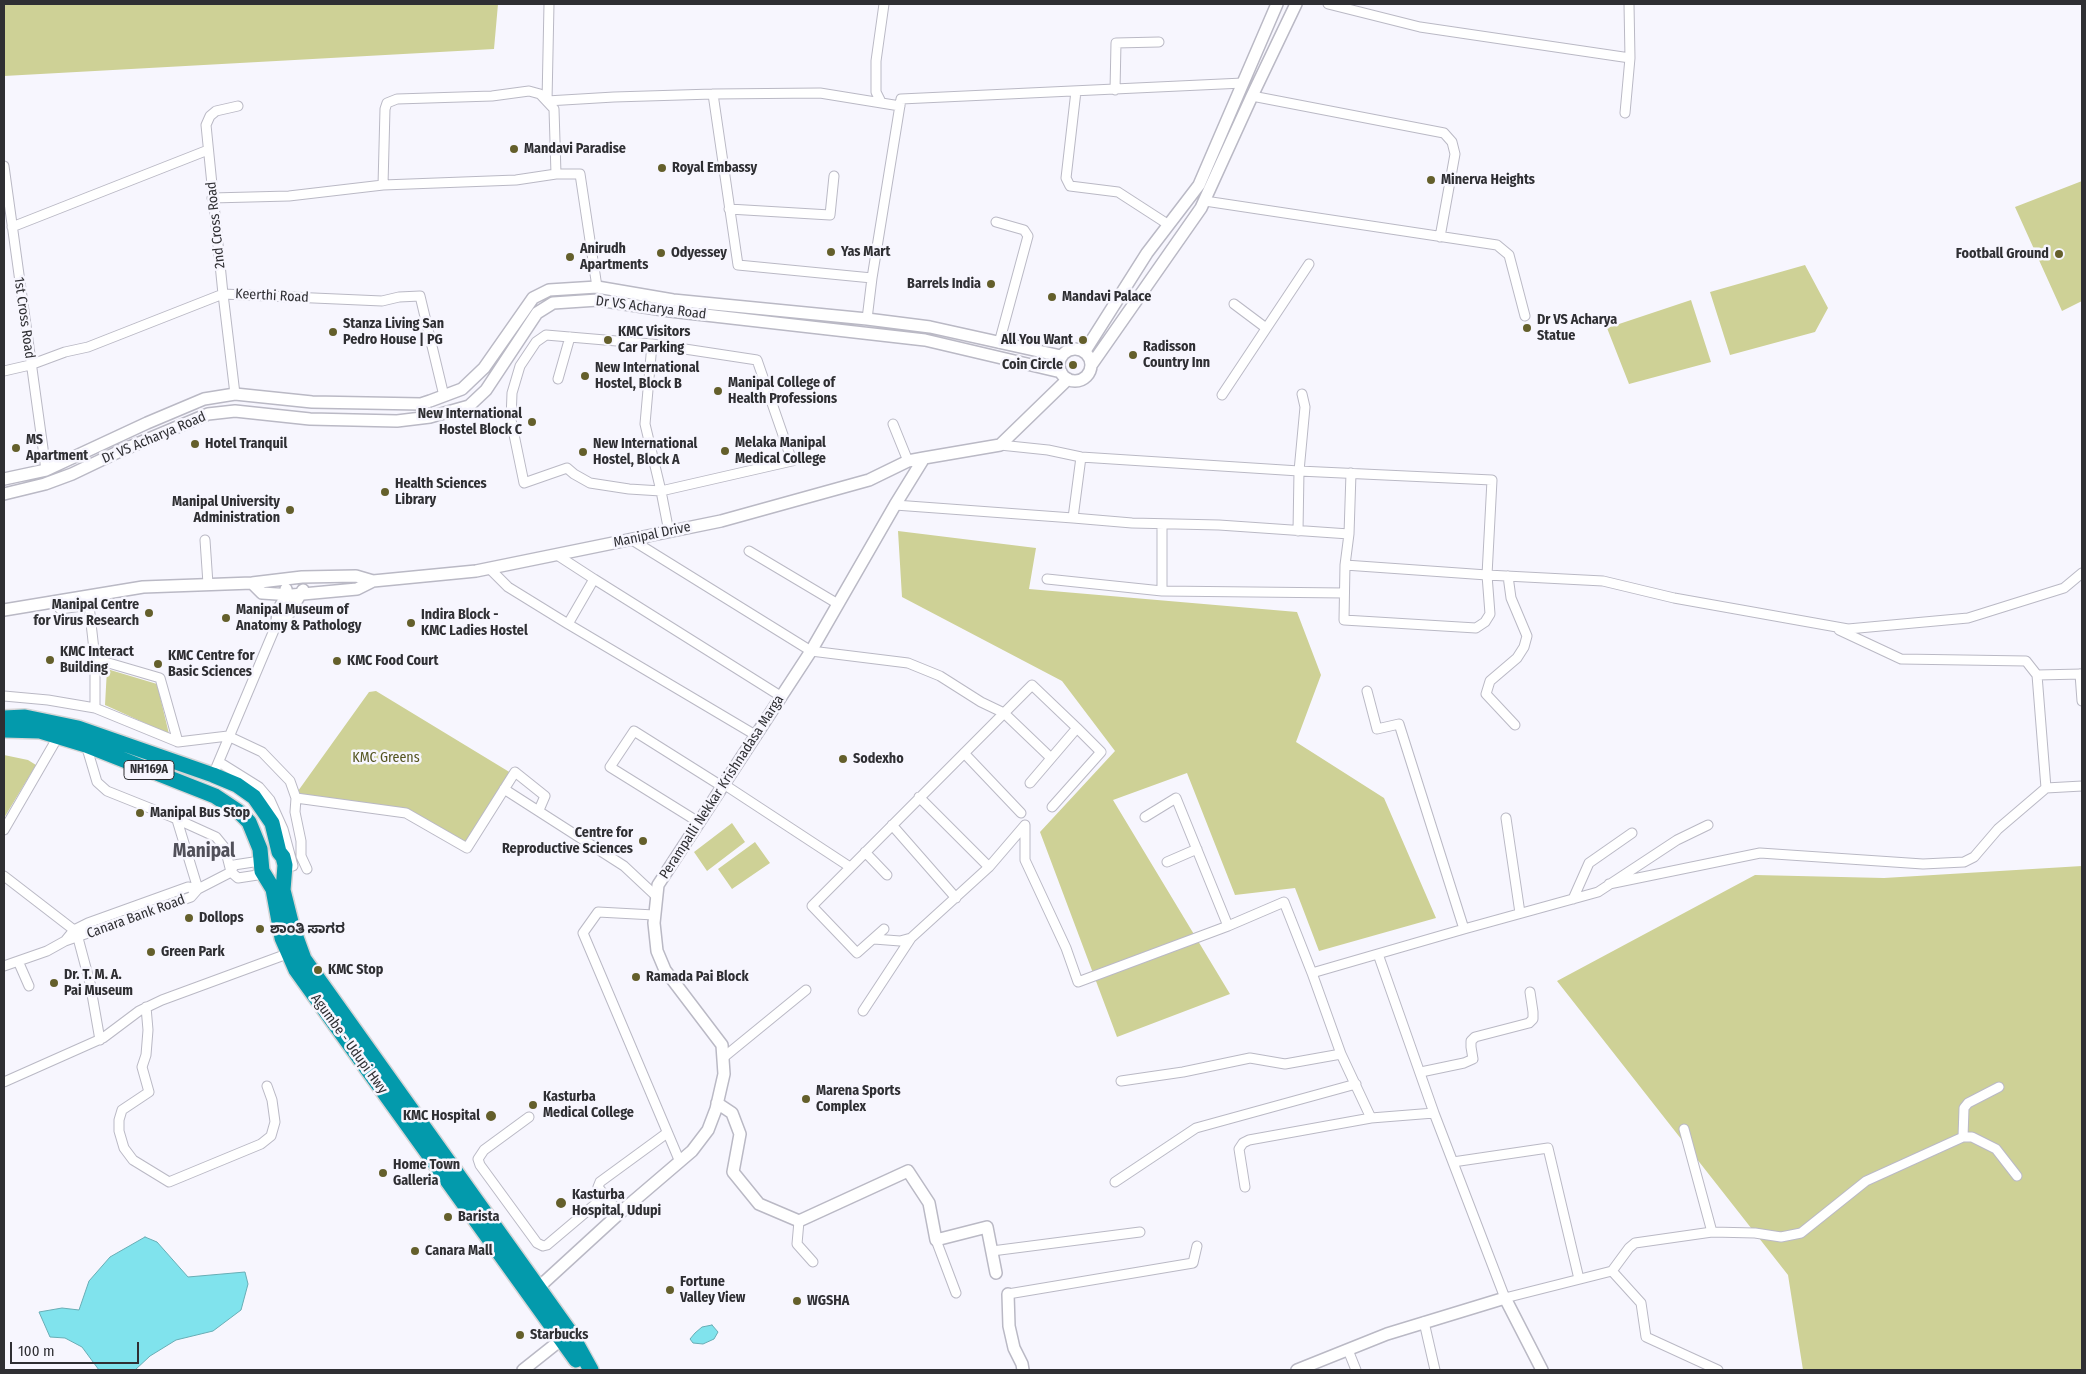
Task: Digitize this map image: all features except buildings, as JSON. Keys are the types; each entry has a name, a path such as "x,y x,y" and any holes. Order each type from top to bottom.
{"highway":[{"name":"NH169A","path":"4,718 25,717 78,728 216,769 254,797 272,823 285,864"},
{"name":"NH169A","path":"4,730 21,729 58,735 214,796 230,805 249,822 260,848 263,867"},
{"path":"267,853 285,864 272,878 263,867 267,853"},
{"name":"Agumbe - Udupi Hwy","path":"285,864 283,890 292,926 304,959 312,974 538,1288 566,1335 581,1370"},
{"name":"Agumbe - Udupi Hwy","path":"263,867 273,889 282,938 287,954 308,988 591,1370"}],"street":[{"path":"547,101 549,4"},
{"path":"881,102 876,92 876,61 884,4"},
{"path":"1085,351 1147,253 1199,185 1277,4"},
{"path":"1065,376 1079,380 1088,375 1092,364 1205,201 1296,4"},
{"path":"1328,4 1420,27 1630,58"},
{"path":"1625,113 1630,58 1629,4"},
{"path":"1115,90 1116,43 1159,42"},
{"path":"867,319 901,99 1243,83"},
{"path":"383,185 385,109 392,100 492,96 529,91 540,94 554,110 556,174"},
{"path":"1076,91 1066,178 1070,186 1118,192 1169,224"},
{"path":"547,101 714,94 820,93 900,106"},
{"path":"714,94 738,265 872,278"},
{"path":"1252,96 1444,133 1452,142 1455,154 1440,237"},
{"name":"2nd Cross Road","path":"236,394 212,198 206,125 210,116 216,111 238,106"},
{"path":"12,227 208,150"},
{"name":"1st Cross Road","path":"4,166 30,366 46,470"},
{"path":"212,198 289,196 383,185 516,180 556,174 580,174 597,287"},
{"path":"729,209 830,215 834,176"},
{"path":"1205,201 1497,245 1504,249 1508,255 1525,316"},
{"path":"996,222 1024,230 1028,236 999,343"},
{"path":"1222,395 1309,264"},
{"name":"Dr VS Acharya Road","path":"4,479 46,470 204,399 236,394 312,402 421,404 462,389 484,368 533,298 549,290 597,287 673,300 930,327 1061,356"},
{"name":"Keerthi Road","path":"4,371 30,366 65,352 88,347 223,294 382,301 399,297 420,296 444,396"},
{"name":"Dr VS Acharya Road","path":"4,494 45,484 72,474 120,451 208,414 235,411 310,420 397,421 430,417 469,406 486,390 537,313 553,303 598,300 670,311 926,340 1065,376"},
{"path":"670,311 673,300"},
{"path":"1234,304 1266,328"},
{"path":"546,335 652,344 757,360 792,460 661,491 629,489 590,483 567,468 524,483 511,420 512,393 520,366 536,342 546,335"},
{"path":"558,379 570,337"},
{"path":"652,344 645,424 669,532"},
{"path":"1065,376 1059,361 1061,356 1069,349 1075,348 1085,351 1089,355 1092,364"},
{"path":"1000,445 1052,395 1065,376"},
{"path":"1298,531 1299,471 1305,407 1302,394"},
{"path":"1040,406 1052,395"},
{"path":"310,420 312,402"},
{"path":"892,424 908,461"},
{"path":"113,439 120,451"},
{"path":"924,458 1000,445 1048,450 1082,457 1299,471 1351,473 1492,480 1487,575 1490,614 1485,622 1476,628 1344,620 1345,564 1351,473"},
{"path":"1073,518 1082,457"},
{"name":"Manipal Drive","path":"373,581 490,569 721,521 869,480 908,461 924,458"},
{"name":"Perampalli Nekkar Krishnadasa Marga","path":"538,1288 620,1213 692,1151 708,1130 724,1074 722,1045 665,970 657,951 654,915 658,885 811,651 924,458"},
{"path":"895,505 1162,524 1348,534"},
{"path":"1162,524 1162,591"},
{"path":"205,540 208,584"},
{"path":"632,540 811,651 908,663 940,676 981,702 1004,713 1051,758"},
{"path":"749,551 838,604"},
{"path":"557,555 782,697"},
{"path":"1345,564 1487,575 1603,581 1674,598 1848,629 1968,618 2064,588 2082,573"},
{"path":"490,569 508,587 757,736"},
{"path":"4,610 143,587 251,583 296,578 356,576 373,581"},
{"path":"1508,576 1511,598 1527,636 1524,647 1517,658 1490,681 1486,694 1515,725"},
{"path":"277,623 287,616 306,584 296,578"},
{"path":"216,769 228,736 277,623 278,610 287,594 286,587 296,578"},
{"path":"568,624 594,579"},
{"path":"1047,579 1162,591 1344,594"},
{"path":"251,583 262,593 287,594 357,588 373,581"},
{"path":"60,609 89,605 95,660 95,708"},
{"path":"1830,626 1901,659 2026,661 2037,675 2046,788"},
{"path":"95,660 160,678 178,742"},
{"path":"2037,675 2081,674 2082,701"},
{"path":"884,929 857,953 812,906 1032,685 1101,752 1052,807"},
{"path":"1367,692 1377,729 1399,724 1464,929"},
{"path":"4,696 48,700 95,708 178,742 228,736 262,752 290,781 296,798 301,856 308,869 285,864"},
{"path":"1030,783 1077,728"},
{"path":"700,823 610,767 634,731 850,867"},
{"path":"4,830 58,735"},
{"path":"86,745 97,782 107,792 216,838 225,848 231,872 238,878 263,867"},
{"path":"964,753 1021,813"},
{"path":"296,798 406,813 467,848 515,772 545,796 539,810"},
{"path":"1609,884 1760,854 1923,864 1964,862 1974,857 1998,830 2046,788 2082,786"},
{"path":"504,789 624,866 656,896"},
{"path":"919,797 989,866"},
{"path":"1145,817 1176,798 1228,926"},
{"path":"1506,818 1520,913"},
{"path":"177,820 198,889"},
{"path":"892,825 956,898"},
{"path":"863,1011 911,938 989,866 1025,825 1025,860 1063,941 1078,982 1228,926 1284,902 1341,1054 1371,1118"},
{"path":"1312,973 1598,892 1677,840 1708,825"},
{"path":"1573,899 1589,863 1632,833"},
{"path":"1167,862 1197,849"},
{"path":"864,852 887,875"},
{"name":"Canara Bank Road","path":"76,934 188,887 198,889 231,872 234,865 263,867"},
{"path":"4,876 76,934 90,983 100,1040"},
{"path":"654,915 598,912 583,933 680,1162"},
{"path":"4,966 47,951 76,934"},
{"path":"874,939 900,942 911,938"},
{"path":"4,1082 100,1040 146,1007 287,954"},
{"path":"1378,954 1434,1113 1505,1298 1542,1370"},
{"path":"18,961 29,986"},
{"path":"724,1057 806,990"},
{"path":"1421,1072 1464,1063 1473,1058 1471,1042 1475,1037 1529,1023 1533,1019 1530,992"},
{"path":"146,1007 148,1030 146,1055 142,1066 149,1092 122,1110 119,1120 119,1131 124,1148 133,1160 169,1182 260,1144 271,1136 275,1122 272,1100 267,1086"},
{"path":"1121,1081 1183,1072 1250,1058 1285,1064 1341,1054"},
{"path":"1115,1182 1196,1128 1356,1084"},
{"path":"1963,1137 1964,1108 1968,1103 1999,1087"},
{"path":"717,1103 732,1114 740,1134 733,1172 759,1204 799,1221 908,1171 929,1203 936,1240 956,1292"},
{"path":"1245,1187 1239,1149 1243,1143 1249,1140 1371,1118 1434,1113"},
{"path":"529,1117 484,1150 478,1159 480,1165 537,1243 543,1246 547,1245 605,1196"},
{"path":"1684,1129 1712,1232"},
{"path":"620,1213 598,1187 600,1182 668,1132"},
{"path":"1297,1370 1387,1334 1424,1322 1505,1298 1612,1271 1629,1248 1635,1244 1712,1232 1756,1233 1781,1237 1801,1233 1866,1181 1963,1137 1972,1137 1996,1149 2017,1176"},
{"path":"1453,1162 1548,1148 1579,1279"},
{"path":"799,1221 797,1244 813,1262"},
{"path":"936,1240 987,1227 996,1273"},
{"path":"992,1251 1140,1232"},
{"path":"1023,1370 1014,1348 1009,1326 1008,1294 1193,1263 1198,1246"},
{"path":"1612,1271 1641,1302 1646,1337 1718,1370"},
{"path":"1424,1322 1435,1370"},
{"path":"523,1370 566,1335"},
{"path":"1348,1350 1356,1370"}],"green space":[{"path":"4,4 498,4 494,49 4,76"},
{"name":"Football Ground","path":"2082,181 2082,301 2062,311 2015,207"},
{"path":"1805,265 1828,308 1815,332 1730,355 1710,292"},
{"path":"1691,300 1711,362 1629,384 1607,328"},
{"path":"898,531 1036,548 1029,589 1297,612 1321,675 1296,742 1384,798 1436,918 1319,951 1295,888 1235,895 1187,773 1113,800 1230,994 1117,1037 1040,832 1115,751 1062,681 902,597"},
{"path":"107,669 157,684 169,734 105,705"},
{"name":"KMC Greens","path":"376,691 511,773 466,847 407,813 293,798 369,692"},
{"path":"4,755 28,760 36,765 4,818"},
{"path":"732,823 745,842 707,871 694,852"},
{"path":"755,842 770,863 732,889 718,869"},
{"path":"2082,866 2082,1370 1803,1370 1788,1275 1557,981 1755,875 1884,878"}],"water":[{"path":"145,1237 157,1242 188,1277 245,1272 248,1284 241,1310 213,1331 176,1340 150,1356 135,1370 99,1370 82,1347 65,1338 50,1337 39,1312 62,1308 79,1310 89,1281 110,1257"},
{"path":"712,1325 718,1332 714,1339 703,1344 693,1343 690,1339 695,1333 702,1327"}],"place":[{"name":"Mandavi Paradise","path":"514,149"},
{"name":"Royal Embassy","path":"662,168"},
{"name":"Minerva Heights","path":"1431,180"},
{"name":"Yas Mart","path":"831,252"},
{"name":"Odyessey","path":"661,253"},
{"name":"Football Ground","path":"2059,254"},
{"name":"Anirudh Apartments","path":"570,257"},
{"name":"Barrels India","path":"991,284"},
{"name":"Mandavi Palace","path":"1052,297"},
{"name":"Dr VS Acharya Statue","path":"1527,328"},
{"name":"Stanza Living San Pedro House | PG","path":"333,332"},
{"name":"KMC Visitors Car Parking","path":"608,340"},
{"name":"All You Want","path":"1083,340"},
{"name":"Radisson Country Inn","path":"1133,355"},
{"name":"Coin Circle","path":"1073,365"},
{"name":"New International Hostel, Block B","path":"585,376"},
{"name":"Manipal College of Health Professions","path":"718,391"},
{"name":"New International Hostel Block C","path":"532,422"},
{"name":"Hotel Tranquil","path":"195,444"},
{"name":"MS Apartment","path":"16,448"},
{"name":"Melaka Manipal Medical College","path":"725,451"},
{"name":"New International Hostel, Block A","path":"583,452"},
{"name":"Health Sciences Library","path":"385,492"},
{"name":"Manipal University Administration","path":"290,510"},
{"name":"Manipal Centre for Virus Research","path":"149,613"},
{"name":"Manipal Museum of Anatomy & Pathology","path":"226,618"},
{"name":"Indira Block - KMC Ladies Hostel","path":"411,623"},
{"name":"KMC Interact Building","path":"50,660"},
{"name":"KMC Food Court","path":"337,661"},
{"name":"KMC Centre for Basic Sciences","path":"158,664"},
{"name":"Sodexho","path":"843,759"},
{"name":"Manipal Bus Stop","path":"140,813"},
{"name":"Centre for Reproductive Sciences","path":"643,841"},
{"name":"Dollops","path":"189,918"},
{"name":"ಶಾಂತಿ ಸಾಗರ","path":"260,929"},
{"name":"Green Park","path":"151,952"},
{"name":"KMC Stop","path":"318,970"},
{"name":"Ramada Pai Block","path":"636,977"},
{"name":"Dr. T. M. A. Pai Museum","path":"54,983"},
{"name":"Marena Sports Complex","path":"806,1099"},
{"name":"Kasturba Medical College","path":"533,1105"},
{"name":"KMC Hospital","path":"491,1116"},
{"name":"Home Town Galleria","path":"383,1173"},
{"name":"Kasturba Hospital, Udupi","path":"561,1203"},
{"name":"Barista","path":"448,1217"},
{"name":"Canara Mall","path":"415,1251"},
{"name":"Fortune Valley View","path":"670,1290"},
{"name":"WGSHA","path":"797,1301"},
{"name":"Starbucks","path":"520,1335"}],"district":[{"name":"Manipal","path":"204,852"}]}
